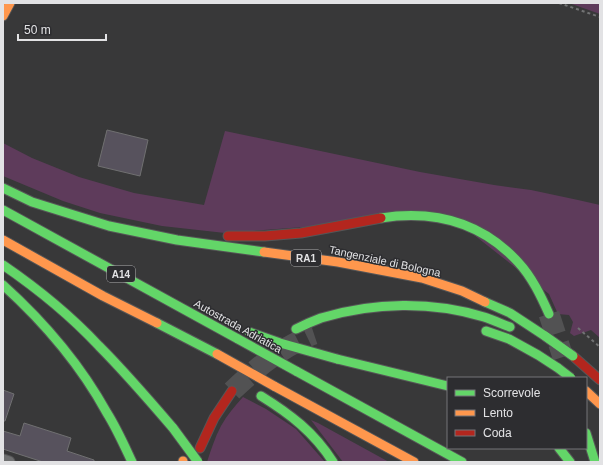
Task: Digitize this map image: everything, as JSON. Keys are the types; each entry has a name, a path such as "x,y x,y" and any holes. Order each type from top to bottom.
{"main road":[{"path":"3,16 10,3"},
{"name":"Tangenziale di Bologna","path":"3,188 32,202 109,226 170,239 338,262 422,278 462,291 510,314 542,339 574,360"},
{"name":"Autostrada Adriatica","path":"3,210 462,462"},
{"path":"57,210 118,222 176,231"},
{"path":"219,236 283,235 324,229 362,221 409,216 427,216 449,220 469,227 487,236 508,253 532,281 549,314"},
{"name":"A14","path":"3,240 103,296 217,354 414,462"},
{"path":"3,264 44,295 100,346 173,428 198,462"},
{"path":"132,280 215,316"},
{"path":"3,285 44,326 74,362 102,404 132,462"},
{"path":"103,296 182,346"},
{"path":"296,328 326,316 347,311 377,306 404,305 449,308 482,316 520,331"},
{"path":"477,327 509,339 538,355 570,377"},
{"path":"247,330 280,343 336,359 447,386"},
{"path":"542,339 552,350 574,360 597,378"},
{"path":"200,448 211,423 232,391"},
{"path":"587,392 600,404"},
{"path":"258,394 296,419 314,436 333,462"},
{"path":"587,436 595,462"},
{"path":"559,449 570,462"}],"street":[{"path":"3,460 9,462"}],"path":[{"path":"560,3 600,17"},
{"path":"578,328 600,347"}],"shaded area":[{"path":"569,3 600,3 600,14"},
{"path":"225,131 420,172 531,190 600,205 600,338 591,330 574,336 570,333 573,322 569,315 558,314 549,294 450,216 225,233 162,226 100,213 63,201 3,176 3,143 32,158 79,177 134,193 204,205"},
{"path":"243,397 266,409 296,429 325,462 207,462 221,426 228,414"},
{"path":"311,420 318,423 389,462 343,462"}],"building":[{"path":"107,130 148,140 140,176 98,166"},
{"path":"3,390 14,394 5,421 3,421"},
{"path":"24,423 71,438 67,451 94,460 94,462 43,462 3,449 3,431 20,436"}],"tunnel":[{"path":"549,314 563,357"},
{"path":"232,391 271,358 288,347 314,334"}],"traffic: fast":[{"path":"3,188 32,202 109,226 177,240 264,252"},
{"path":"3,210 238,339"},
{"path":"381,218 400,216 437,218 472,228 488,237 504,248 528,274 549,314"},
{"path":"3,265 29,283 77,324 118,366 173,428"},
{"path":"3,285 47,329 73,361 111,419 132,462"},
{"path":"485,302 510,313 545,336"},
{"path":"296,329 321,318 382,306 424,306 444,308 484,317 510,327"},
{"path":"157,323 217,354"},
{"path":"486,331 509,339 558,368"},
{"path":"249,332 280,343 337,359"},
{"path":"545,336 573,356"},
{"path":"238,339 296,371"},
{"path":"337,359 447,386"},
{"path":"558,368 570,377"},
{"path":"296,371 462,462"},
{"path":"261,396 301,424 326,451 333,462"},
{"path":"173,428 198,462"},
{"path":"587,436 595,462"},
{"path":"560,449 570,462"}],"traffic: slow":[{"path":"3,16 10,3"},
{"path":"3,240 103,296 157,323"},
{"path":"264,252 338,262 422,278 462,291 485,302"},
{"path":"217,354 274,386"},
{"path":"274,386 414,462"},
{"path":"587,392 600,404"}],"traffic: jam":[{"path":"228,236 265,236 301,233 381,218"},
{"path":"573,356 600,380"},
{"path":"200,448 214,418 232,391"}]}
